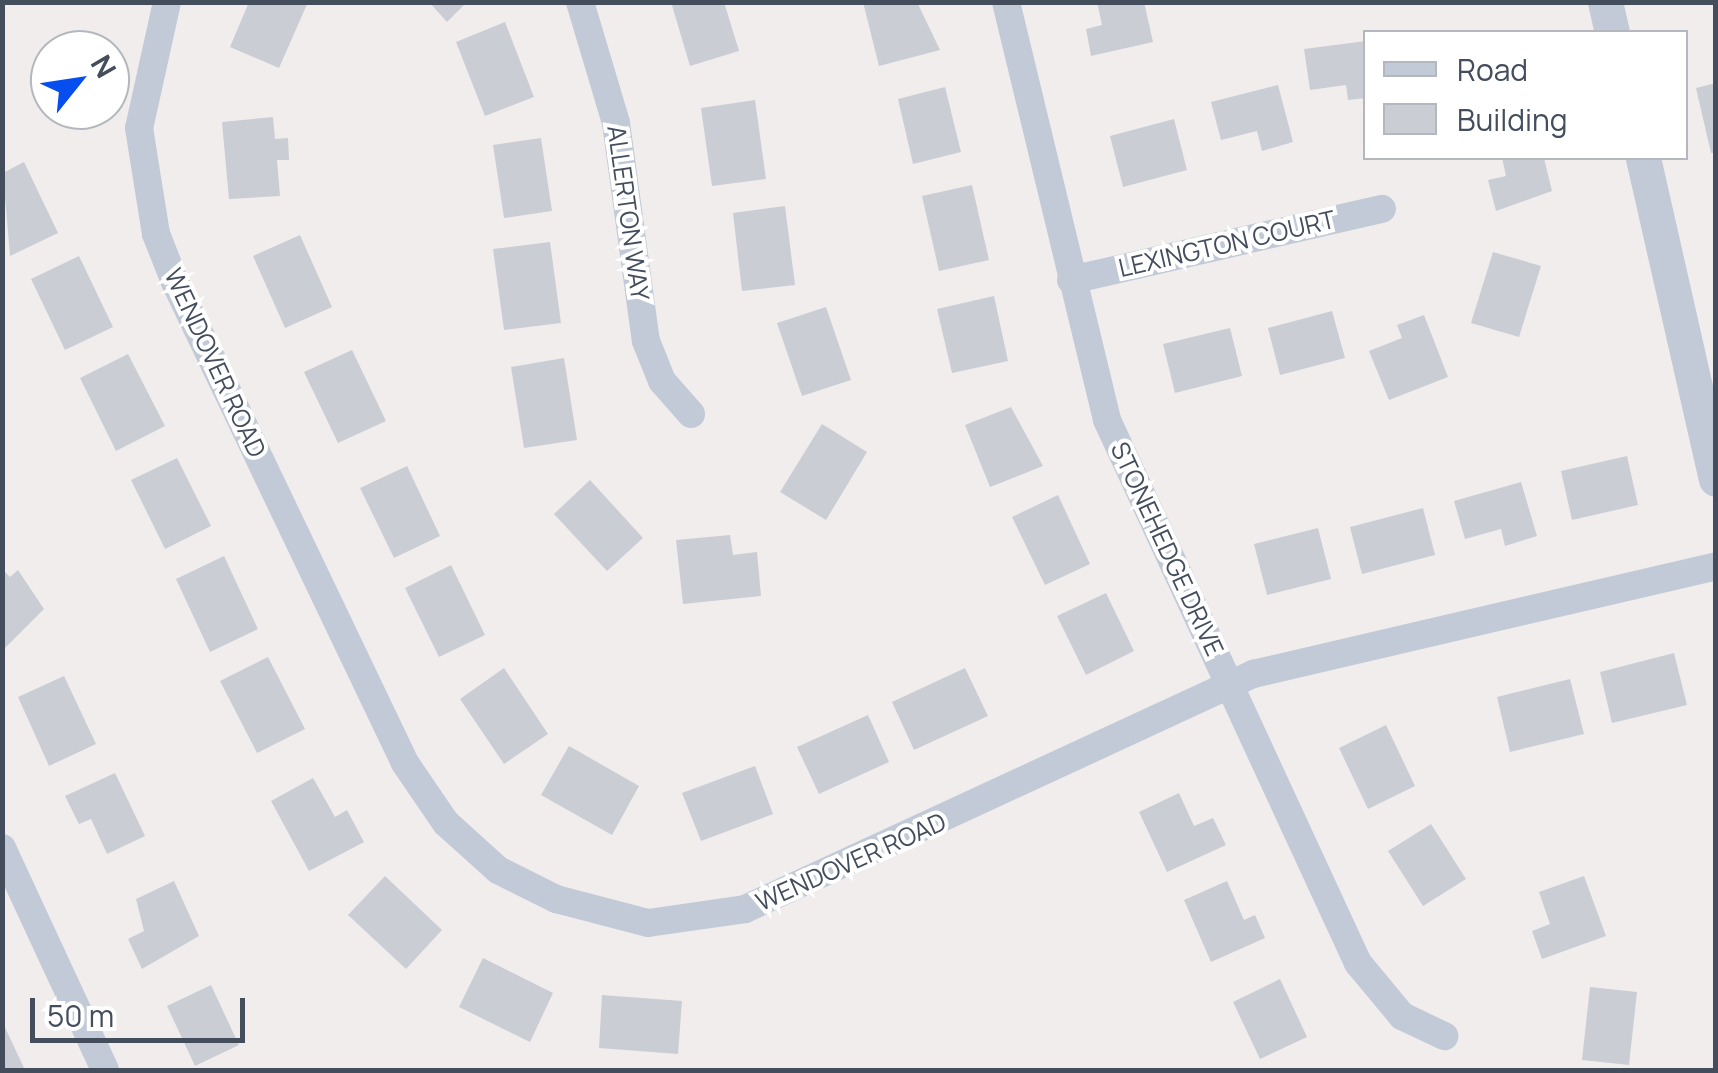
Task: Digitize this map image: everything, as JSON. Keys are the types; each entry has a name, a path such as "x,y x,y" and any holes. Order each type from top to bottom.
{"street":[{"name":"WENDOVER ROAD","path":"167,2 139,128 156,234 405,764 446,823 498,870 556,899 648,924 745,909 1230,685 1716,566"},
{"name":"ALLERTON WAY","path":"580,2 616,123 646,341 662,382 691,414"},
{"name":"STONEHEDGE DRIVE","path":"1006,2 1107,420 1374,990 1444,1036"},
{"path":"1605,2 1612,30"},
{"path":"1642,160 1716,479"},
{"name":"LEXINGTON COURT","path":"1071,280 1382,208"},
{"path":"2,848 105,1070"}],"building":[{"path":"249,2 308,2 279,68 230,47"},
{"path":"429,2 467,2 447,22"},
{"path":"671,2 724,2 739,51 690,66"},
{"path":"863,2 917,2 940,50 879,66"},
{"path":"1097,2 1144,2 1153,42 1091,56 1086,29 1102,25"},
{"path":"505,22 534,97 485,116 456,42"},
{"path":"1363,41 1363,98 1348,100 1346,85 1310,90 1304,49"},
{"path":"1716,83 1716,152 1711,153 1696,88"},
{"path":"1278,85 1293,142 1262,151 1257,131 1221,140 1211,102"},
{"path":"945,87 961,152 913,164 898,99"},
{"path":"755,100 766,179 712,186 701,108"},
{"path":"273,117 275,139 288,138 289,160 277,160 280,196 229,199 222,122"},
{"path":"1174,119 1187,170 1123,187 1110,136"},
{"path":"541,138 552,211 504,218 493,145"},
{"path":"1502,160 1544,160 1552,191 1496,211 1488,180 1506,176"},
{"path":"24,162 58,233 10,256 3,173"},
{"path":"972,185 989,260 939,271 922,196"},
{"path":"785,206 795,285 742,291 733,213"},
{"path":"300,235 332,307 285,328 253,256"},
{"path":"550,242 561,323 504,330 493,249"},
{"path":"1493,252 1541,266 1519,337 1471,323"},
{"path":"79,256 113,327 65,350 31,279"},
{"path":"994,296 1008,361 952,373 937,309"},
{"path":"826,307 851,380 802,396 777,323"},
{"path":"1332,311 1345,358 1280,375 1268,328"},
{"path":"1424,315 1448,377 1389,400 1369,351 1402,338 1397,325"},
{"path":"1230,328 1242,376 1175,393 1163,344"},
{"path":"352,350 386,421 338,443 304,372"},
{"path":"128,354 165,426 116,451 80,378"},
{"path":"564,358 577,440 524,448 511,367"},
{"path":"1011,407 1043,466 990,487 965,425"},
{"path":"822,424 867,452 826,520 780,492"},
{"path":"1627,456 1638,505 1572,520 1561,471"},
{"path":"177,458 211,526 165,549 131,480"},
{"path":"407,466 440,536 394,558 360,488"},
{"path":"590,480 643,538 607,571 554,514"},
{"path":"1521,482 1537,536 1505,546 1501,529 1465,539 1454,501"},
{"path":"1058,495 1090,564 1045,585 1012,517"},
{"path":"1423,508 1435,555 1362,574 1350,527"},
{"path":"1318,528 1331,579 1267,595 1254,544"},
{"path":"730,535 733,555 757,552 761,596 683,604 676,540"},
{"path":"224,556 258,629 210,652 176,579"},
{"path":"451,565 485,635 439,657 405,588"},
{"path":"2,569 10,577 18,570 44,609 2,651"},
{"path":"1106,593 1134,651 1086,675 1057,616"},
{"path":"1674,653 1687,705 1612,723 1600,672"},
{"path":"268,657 305,729 257,753 220,681"},
{"path":"504,668 548,734 504,764 460,699"},
{"path":"965,668 988,716 914,750 892,702"},
{"path":"64,676 96,744 49,766 18,697"},
{"path":"1570,679 1584,734 1510,752 1497,697"},
{"path":"868,715 889,762 819,794 797,747"},
{"path":"1386,725 1415,786 1368,809 1339,748"},
{"path":"569,746 639,786 612,835 541,795"},
{"path":"755,766 773,814 701,841 682,793"},
{"path":"115,773 145,836 107,854 91,819 79,824 65,796"},
{"path":"313,778 335,817 347,810 364,842 309,871 271,801"},
{"path":"1179,793 1194,826 1213,818 1226,845 1167,872 1139,812"},
{"path":"1431,824 1466,879 1423,906 1388,851"},
{"path":"385,876 442,930 406,969 348,915"},
{"path":"1584,876 1606,936 1542,959 1532,931 1550,924 1539,892"},
{"path":"174,881 199,936 142,969 128,939 144,931 136,899"},
{"path":"1227,881 1244,920 1255,915 1265,938 1211,962 1184,900"},
{"path":"483,958 553,993 530,1042 459,1007"},
{"path":"1280,979 1307,1037 1260,1059 1233,1002"},
{"path":"211,985 239,1045 195,1066 167,1006"},
{"path":"1590,987 1637,992 1629,1065 1582,1060"},
{"path":"602,995 682,1001 678,1054 599,1048"},
{"path":"2,1021 25,1070 2,1070"}]}
